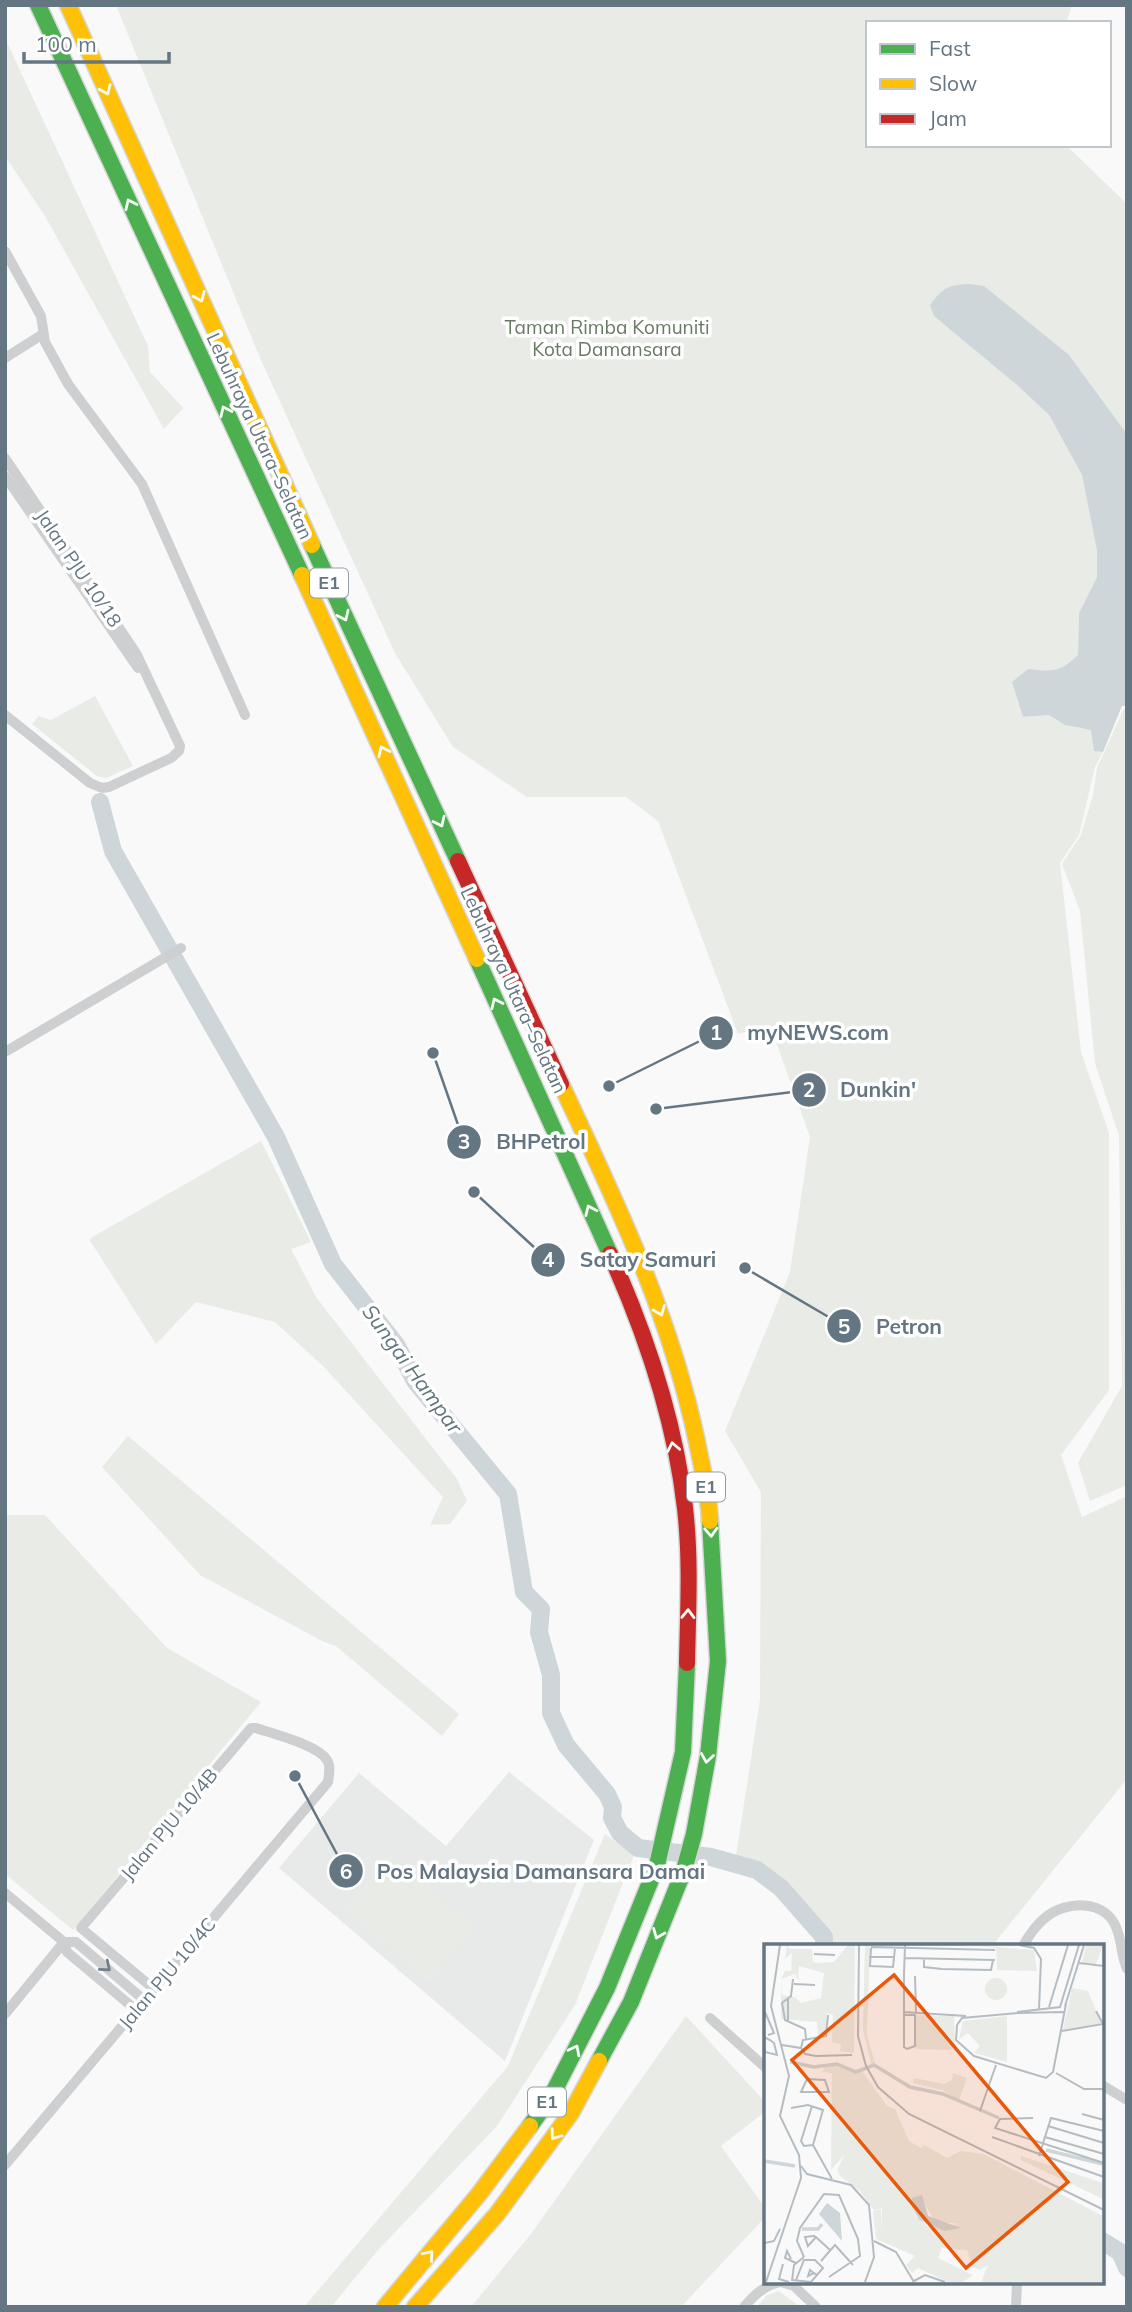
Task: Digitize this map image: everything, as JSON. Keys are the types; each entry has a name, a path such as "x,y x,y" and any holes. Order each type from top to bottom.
{"highway":[{"name":"Lebuhraya Utara–Selatan","path":"38,5 386,758 566,1156 647,1343 667,1415 685,1507 689,1563 688,1664 683,1752 657,1865 607,1988 551,2097 479,2194 385,2307"},
{"name":"Lebuhraya Utara–Selatan","path":"68,5 330,584 633,1240 665,1323 690,1411 709,1502 718,1661 708,1756 694,1834 684,1870 631,2002 571,2113 497,2214 415,2307"}],"street":[{"path":"5,251 41,316 48,349 68,384 142,484 245,715"},
{"path":"5,358 43,334"},
{"name":"Jalan PJU 10/18","path":"5,458 136,653 179,741 178,751 171,758 102,788 90,783 5,715"},
{"name":"Jalan PJU 10/18","path":"5,476 130,658 149,681"},
{"path":"5,1052 181,948"},
{"name":"Jalan PJU 10/4B","path":"154,1989 80,1928 251,1728 319,1752 328,1761 328,1782"},
{"name":"Jalan PJU 10/4C","path":"5,2165 328,1782"},
{"path":"5,1893 64,1942 67,1952 136,2010"},
{"path":"1024,1944 1031,1932 1048,1915 1066,1907 1083,1905 1098,1908 1108,1915 1116,1927 1127,1969"},
{"path":"64,1942 76,1942 144,2000"},
{"path":"5,2014 64,1942"},
{"path":"710,2018 764,2066"},
{"path":"1104,2086 1127,2099"},
{"path":"744,2307 758,2291 772,2284"},
{"path":"788,2284 794,2286 816,2307"},
{"path":"1016,2307 1017,2284"}],"shaded area":[{"path":"955,285 984,286 1069,355 1127,434 1127,706 1122,706 1103,752 1094,751 1091,730 1065,725 1049,715 1023,717 1012,682 1028,669 1056,670 1078,655 1079,613 1097,577 1097,551 1082,475 1049,415 934,316 930,305 942,291"},
{"path":"509,1772 594,1840 505,2061 279,1868 359,1773 446,1846"}],"green space":[{"name":"Taman Rimba Komuniti Kota Damansara","path":"116,5 1072,5 1067,21 866,21 866,147 1068,147 1127,204 1127,434 1069,355 1016,384 1049,415 1082,475 1097,551 1097,577 1079,613 1078,655 1056,670 1028,669 1018,699 1023,717 1049,715 1065,725 1092,730 1094,751 1103,752 1095,767 1079,835 1060,863 1081,1052 1109,1133 1109,1390 1061,1455 1082,1517 1127,1496 1127,1779 994,1944 830,1944 828,1934 784,1884 760,1864 736,1856 760,1700 761,1492 725,1431 790,1272 810,1137 770,1025 738,1034 658,821 626,797 527,797 453,747 395,653 260,358"},
{"path":"5,38 148,346 150,372 183,408 164,429 45,216 5,156"},
{"path":"95,696 133,766 106,778 97,776 32,724 39,716 51,720"},
{"path":"1124,708 1127,708 1127,1485 1090,1501 1078,1463 1122,1386 1119,1136 1095,1063 1080,911 1062,864 1081,835 1093,795 1097,768"},
{"path":"261,1141 311,1242 291,1249 316,1297 457,1479 467,1501 450,1524 430,1525 443,1497 324,1367 275,1322 196,1302 156,1344 89,1239"},
{"path":"128,1436 459,1714 442,1736 336,1646 200,1575 102,1467"},
{"path":"5,1515 45,1515 167,1648 261,1702 73,1930 5,1874"},
{"path":"605,1834 634,1855 575,2005 497,2126 378,2250 331,2307 304,2307 508,2066"},
{"path":"390,1854 476,1928 428,1983 343,1909"},
{"path":"686,2016 764,2101 764,2113 721,2146 764,2206 764,2218 681,2307 471,2307 531,2234"},
{"path":"779,2291 800,2307 757,2307 767,2295"}],"waterway":[{"name":"Sungai Hampar","path":"100,802 113,851 276,1137 333,1264 397,1346 415,1381 508,1494 524,1592 541,1609 539,1632 551,1675 551,1713 566,1745 607,1794 613,1807 612,1818 620,1833 638,1848 711,1857 757,1870 781,1888 824,1937 824,1944"},
{"name":"Sungai Hampar","path":"1104,2242 1120,2252 1127,2268"}],"traffic: fast":[{"path":"38,5 302,575"},
{"path":"312,545 458,861"},
{"path":"477,959 610,1254"},
{"path":"599,2061 631,2002 684,1870 694,1834 708,1756 718,1661 710,1521"},
{"path":"530,2126 551,2097 607,1988 657,1865 683,1752 687,1663"}],"traffic: slow":[{"path":"68,5 312,545"},
{"path":"302,575 477,959"},
{"path":"561,1084 602,1172 657,1303 686,1394 707,1491 710,1521"},
{"path":"415,2307 497,2214 571,2113 599,2061"},
{"path":"385,2307 479,2194 530,2126"}],"traffic: jam":[{"path":"458,861 561,1084"},
{"path":"610,1254 647,1347 674,1443 685,1508 688,1547 687,1663"}],"place":[{"name":"BHPetrol","path":"433,1053"},
{"name":"myNEWS.com","path":"609,1086"},
{"name":"Dunkin'","path":"656,1109"},
{"name":"Satay Samuri","path":"474,1192"},
{"name":"Petron","path":"745,1268"},
{"name":"Pos Malaysia Damansara Damai","path":"295,1776"}]}
